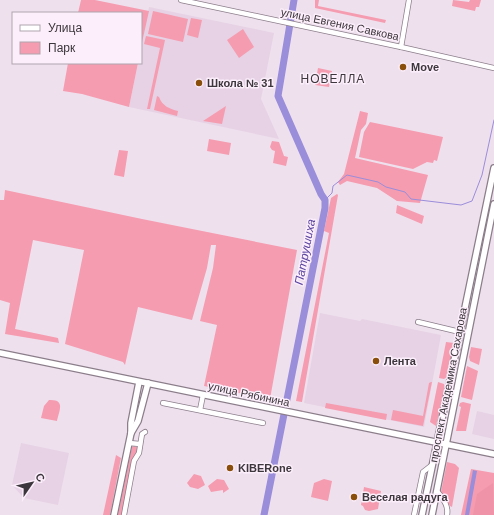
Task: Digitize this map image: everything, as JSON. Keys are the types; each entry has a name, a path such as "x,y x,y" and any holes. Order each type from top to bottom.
{"street":[{"name":"улица Евгения Савкова","path":"181,0 494,68"},
{"path":"401,47 409,0"},
{"name":"проспект Академика Сахарова","path":"422,515 483,223 492,189 494,168"},
{"name":"проспект Академика Сахарова","path":"432,515 494,204"},
{"path":"483,223 487,221 490,225"},
{"path":"418,322 460,332"},
{"name":"улица Рябинина","path":"0,353 494,454"},
{"path":"114,515 131,433 131,423 139,382"},
{"path":"131,433 138,421 148,383"},
{"path":"200,410 203,395"},
{"path":"163,403 264,423"},
{"path":"124,515 134,461 138,456 142,434 145,432"},
{"path":"129,443 140,444"},
{"name":"проспект Академика Сахарова","path":"414,515 423,472 432,465"},
{"path":"437,491 447,506 447,515"}],"shaded area":[{"name":"Школа № 31","path":"149,7 274,33 261,99 279,139 129,107 138,64 142,64 142,42"},
{"name":"Лента","path":"320,313 360,321 362,319 441,335 424,427 304,403"},
{"path":"477,411 494,415 494,439 472,434"},
{"path":"21,443 69,453 58,505 24,498 12,485"},
{"path":"473,470 477,471 469,515 465,515"},
{"path":"493,483 494,515 473,515 477,494"}],"green space":[{"path":"81,0 95,0 149,11 142,42 142,12 78,12"},
{"path":"315,0 319,0 318,6 386,20 385,23 315,8"},
{"path":"453,0 469,2 470,0 481,0 479,7 476,7 475,11 452,6"},
{"path":"153,11 188,19 183,42 148,34"},
{"path":"191,18 202,20 198,38 187,35"},
{"path":"243,29 254,47 239,58 227,40"},
{"path":"146,36 165,40 150,109 147,109 160,48 144,44"},
{"path":"68,64 138,64 129,107 82,94 63,91"},
{"path":"318,68 332,71 329,87 315,85"},
{"path":"157,96 167,107 178,111 177,116 154,110"},
{"path":"226,106 222,124 203,121"},
{"path":"360,111 368,113 366,124 361,130 355,158 428,175 420,203 397,201 377,188 347,181 340,185 338,182 344,174"},
{"path":"370,122 443,137 437,161 434,160 433,163 427,162 413,169 359,157 364,132"},
{"path":"209,139 231,143 229,155 207,151"},
{"path":"272,141 279,142 284,156 288,157 286,166 273,163 275,151 270,147"},
{"path":"119,150 128,151 124,177 114,175"},
{"path":"5,190 297,250 270,399 204,386 217,325 200,321 213,268 216,245 211,245 207,268 192,320 138,307 125,365 123,362 65,344 84,250 33,240 15,329 58,338 59,343 5,334 10,303 0,300 0,200 4,200"},
{"path":"337,194 302,402 296,401 329,233 324,231 331,198"},
{"path":"397,205 424,216 422,224 396,213"},
{"path":"446,342 454,343 447,377 444,379 439,378"},
{"path":"471,347 482,349 479,365 470,361 469,357"},
{"path":"467,366 478,371 472,400 461,397"},
{"path":"431,382 423,426 391,420 393,410 423,416 429,383"},
{"path":"438,382 444,384 445,387 436,426 430,422"},
{"path":"49,400 58,401 60,404 57,421 41,418 44,406"},
{"path":"463,402 471,404 466,431 456,431 461,407 459,406 460,403"},
{"path":"326,403 387,414 386,420 325,408"},
{"path":"134,446 138,449 122,515 118,515 132,447"},
{"path":"116,455 121,458 110,515 103,515"},
{"path":"447,462 455,464 459,468 452,507 441,492"},
{"path":"471,469 494,473 494,515 461,515"},
{"path":"194,474 201,476 205,485 198,489 190,487 187,483"},
{"path":"217,479 224,480 229,489 223,493 223,490 211,492 208,486"},
{"path":"324,479 332,481 328,501 311,497 314,483"},
{"path":"364,487 381,491 378,509 369,511 365,510 361,505"}],"waterway":[{"name":"Патрушиха","path":"264,515 325,208 325,200 278,96 294,0"},
{"path":"325,200 332,193 333,186 347,175 378,182 386,187 405,192 411,199 461,205 472,201 482,175 494,120"}],"place":[{"name":"Move","path":"403,67"},
{"name":"Школа № 31","path":"199,83"},
{"name":"Лента","path":"376,361"},
{"name":"KIBERone","path":"230,468"},
{"name":"Веселая радуга","path":"354,497"}],"district":[{"name":"НОВЕЛЛА","path":"333,79"}]}
